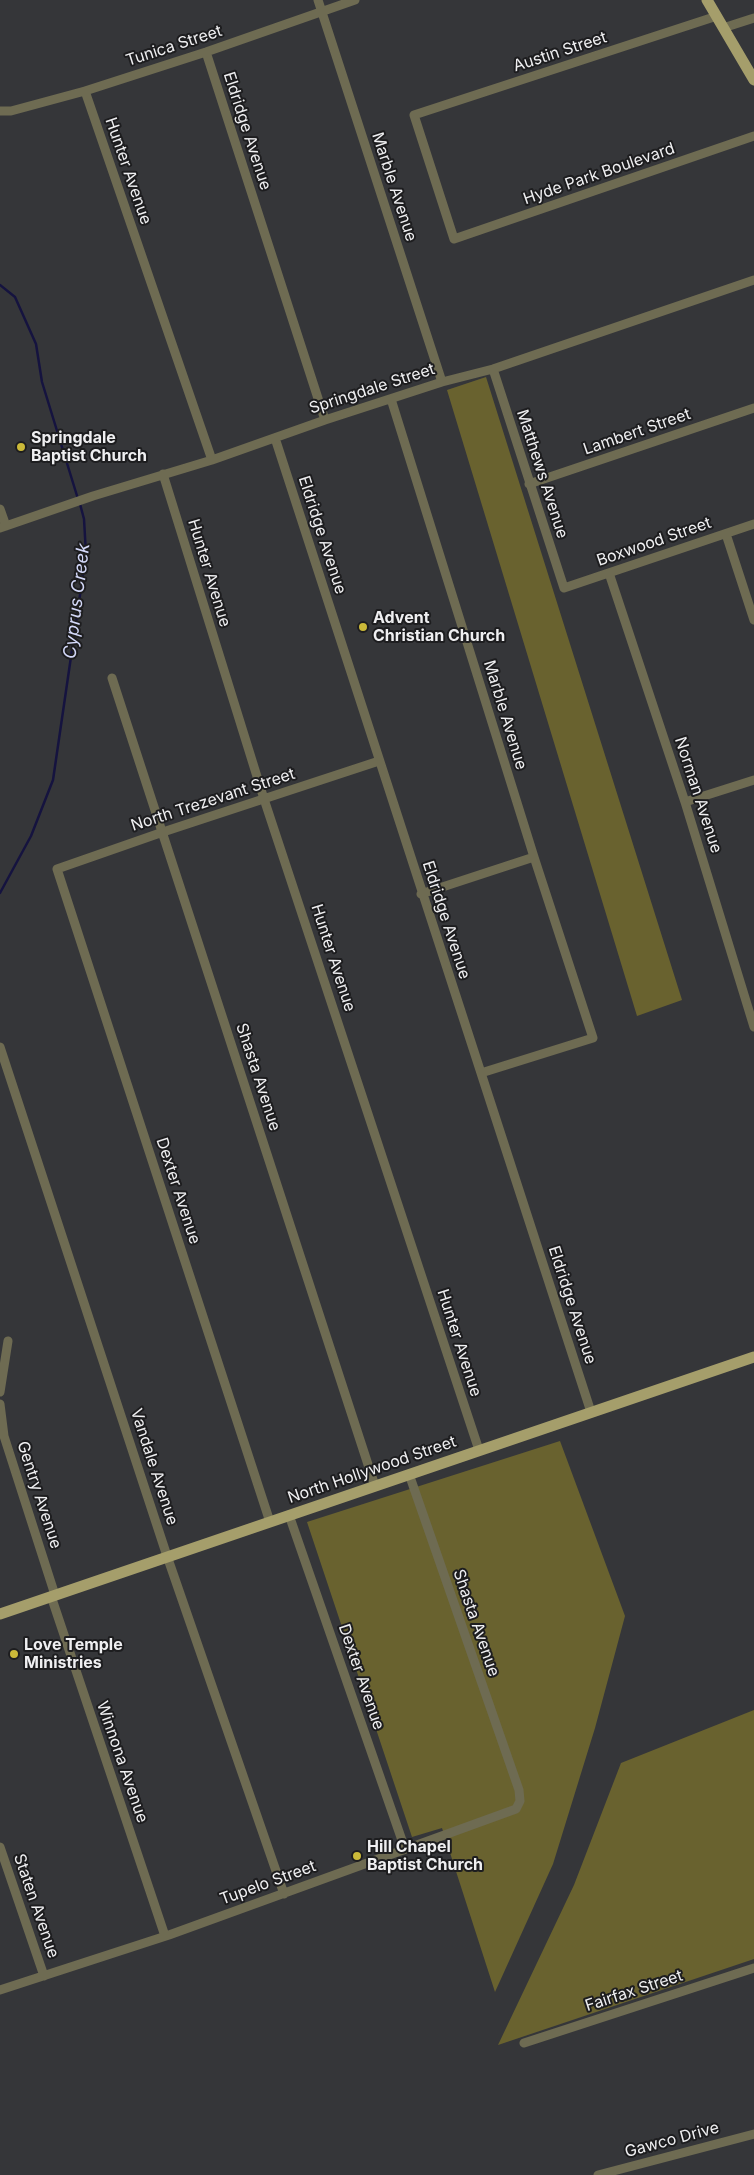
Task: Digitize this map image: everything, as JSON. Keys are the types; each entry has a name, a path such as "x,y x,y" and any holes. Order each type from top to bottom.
{"main road":[{"path":"707,0 754,80"},
{"name":"North Hollywood Street","path":"0,1614 754,1357"}],"street":[{"name":"Marble Avenue","path":"318,0 442,382"},
{"name":"Tunica Street","path":"0,111 11,111 85,91 206,52 355,0"},
{"name":"Austin Street","path":"454,239 414,116 716,16"},
{"path":"723,28 754,18"},
{"name":"Eldridge Avenue","path":"206,52 325,420"},
{"name":"Hunter Avenue","path":"85,91 212,460"},
{"name":"Hyde Park Boulevard","path":"454,239 754,136"},
{"name":"Springdale Street","path":"3,527 93,496 212,460 325,420 442,382 493,368 754,280"},
{"name":"Matthews Avenue","path":"493,368 564,588"},
{"name":"Marble Avenue","path":"391,399 534,857 593,1038 481,1073"},
{"name":"Lambert Street","path":"529,484 754,408"},
{"name":"Eldridge Avenue","path":"275,438 591,1412"},
{"name":"Hunter Avenue","path":"163,474 264,799 479,1450"},
{"path":"0,509 3,527"},
{"name":"Boxwood Street","path":"564,588 754,524"},
{"path":"726,534 754,620"},
{"name":"Norman Avenue","path":"609,573 685,802 754,1027"},
{"name":"Shasta Avenue","path":"112,678 375,1486"},
{"name":"North Trezevant Street","path":"57,869 379,761"},
{"path":"685,802 754,780"},
{"path":"422,894 534,857"},
{"name":"Dexter Avenue","path":"57,869 270,1522"},
{"name":"Vandale Avenue","path":"0,1047 167,1556 284,1894"},
{"path":"0,1392 8,1341"},
{"name":"Gentry Avenue","path":"0,1404 4,1436 53,1596"},
{"name":"Shasta Avenue","path":"409,1474 515,1781"},
{"name":"Dexter Avenue","path":"289,1515 405,1849"},
{"name":"Winnona Avenue","path":"53,1596 165,1936"},
{"name":"Tupelo Street","path":"0,1990 165,1936 512,1812 520,1801 515,1781"},
{"name":"Staten Avenue","path":"0,1847 44,1976"},
{"name":"Fairfax Street","path":"524,2043 754,1968"},
{"name":"Gawco Drive","path":"598,2175 754,2134"}],"shaded area":[{"path":"486,377 682,1000 637,1016 447,390"},
{"path":"560,1441 625,1616 595,1728 553,1864 495,1992 442,1828 412,1837 307,1522"},
{"path":"754,1710 754,1959 498,2045 574,1885 621,1763"}],"waterway":[{"name":"Cyprus Creek","path":"0,285 15,297 36,344 42,382 78,499"},
{"name":"Cyprus Creek","path":"0,893 31,836 53,780 86,554 84,519 80,504"}],"place":[{"name":"Springdale Baptist Church","path":"21,447"},
{"name":"Advent Christian Church","path":"363,627"},
{"name":"Love Temple Ministries","path":"14,1654"},
{"name":"Hill Chapel Baptist Church","path":"357,1856"}]}
